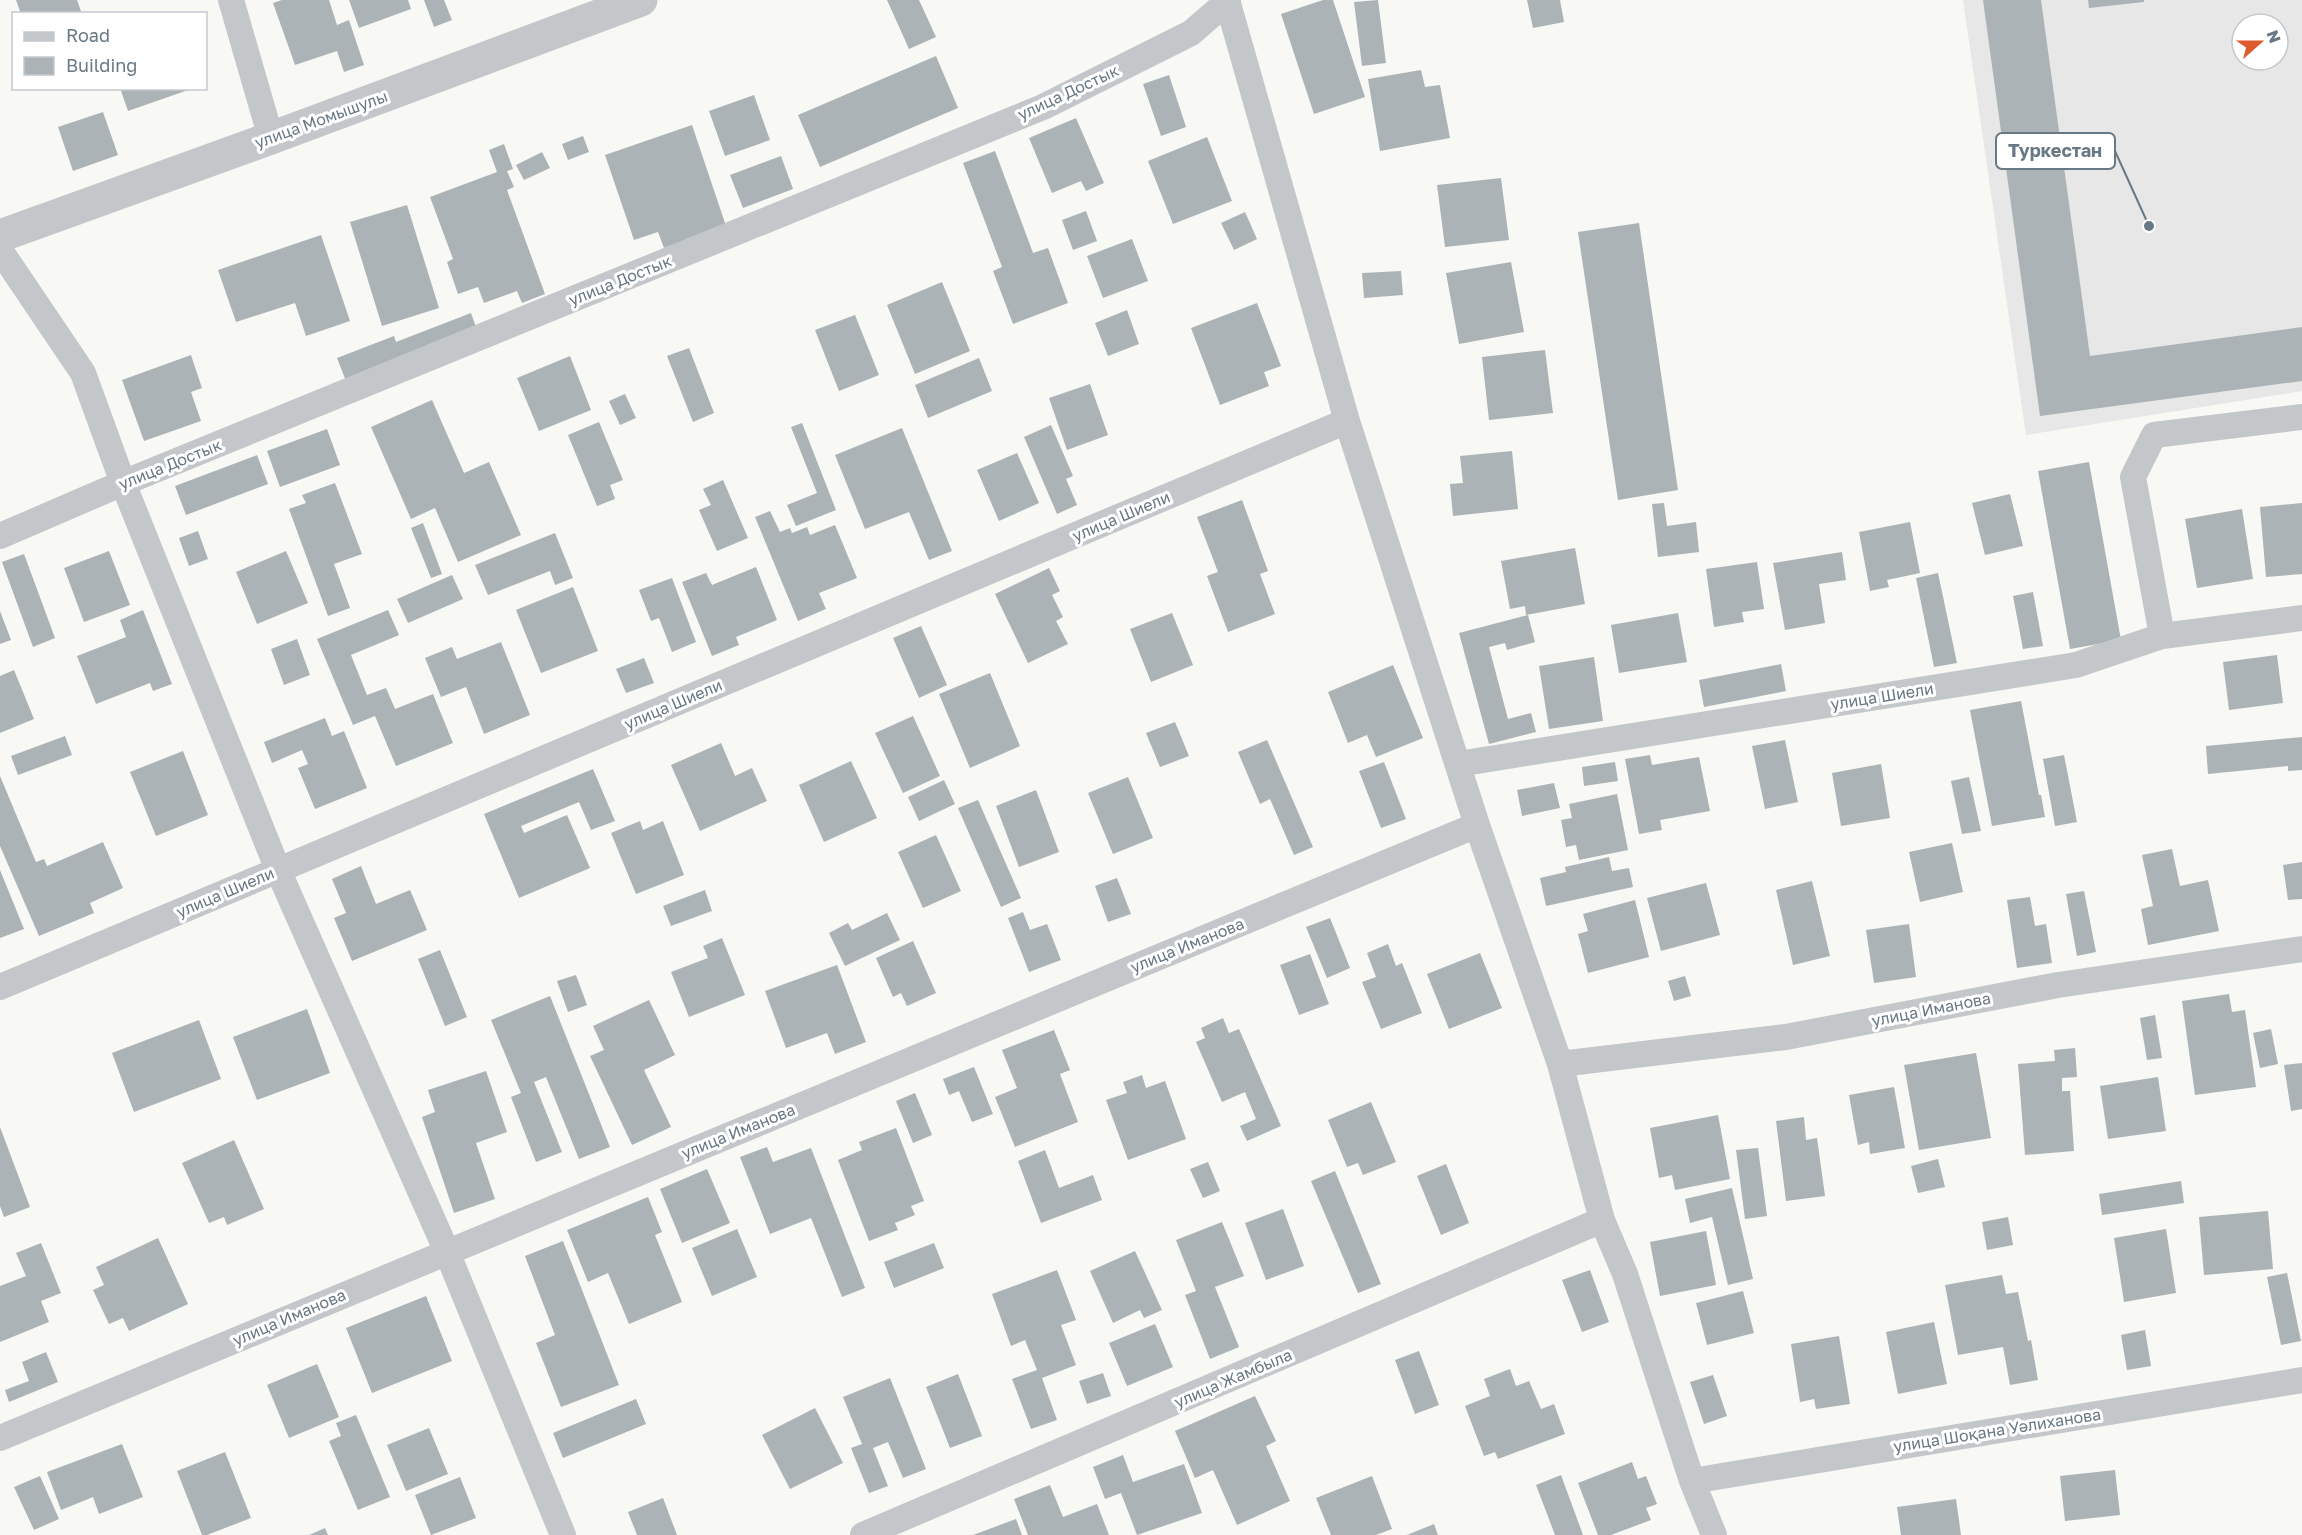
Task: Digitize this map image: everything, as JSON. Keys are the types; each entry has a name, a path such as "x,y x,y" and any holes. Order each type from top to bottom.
{"street":[{"path":"231,0 271,138"},
{"name":"улица Момышулы","path":"0,236 641,0"},
{"path":"1227,0 1347,421 1477,825 1560,1064 1602,1220 1625,1274 1692,1481 1714,1535"},
{"name":"улица Достык","path":"0,536 123,483 1042,107 1191,33 1227,0"},
{"path":"0,250 83,374 123,483 278,870 447,1252 563,1535"},
{"path":"2162,636 2133,477 2154,435 2302,417"},
{"name":"улица Шиели","path":"0,987 1347,421"},
{"name":"улица Шиели","path":"1458,764 2076,665 2162,636 2302,618"},
{"name":"улица Иманова","path":"0,1438 1477,825"},
{"name":"улица Иманова","path":"1560,1064 1786,1037 2058,985 2302,949"},
{"name":"улица Жамбыла","path":"863,1535 1602,1220"},
{"name":"улица Шоқана Уәлиханова","path":"1692,1481 2302,1380"}],"shaded area":[{"path":"1963,0 2302,0 2302,391 2026,435"}],"building":[{"path":"16,0 77,0 81,12 20,12"},
{"path":"282,0 329,0 337,25 349,20 364,65 344,72 337,51 295,65 273,3"},
{"path":"349,0 408,0 411,9 359,28"},
{"path":"424,0 444,0 452,20 434,27"},
{"path":"887,0 919,0 936,37 909,49"},
{"path":"1323,0 1333,0 1365,97 1314,114 1281,14"},
{"path":"1378,0 1386,63 1362,66 1354,2"},
{"path":"1527,0 1560,0 1564,22 1533,28"},
{"path":"1983,0 2041,0 2090,356 2302,327 2302,381 2040,416"},
{"path":"2088,0 2144,0 2144,2 2089,8"},
{"path":"936,56 958,108 820,167 798,115"},
{"path":"1421,70 1425,87 1440,85 1450,138 1380,151 1368,79"},
{"path":"1169,75 1186,127 1161,136 1143,84"},
{"path":"121,90 188,90 128,111"},
{"path":"754,95 770,140 725,156 709,111"},
{"path":"103,112 118,155 73,171 58,127"},
{"path":"1076,118 1104,183 1086,191 1081,181 1052,193 1029,138"},
{"path":"692,125 726,226 664,248 658,232 634,240 605,155"},
{"path":"583,136 589,152 568,160 562,144"},
{"path":"1207,137 1232,201 1173,224 1148,161"},
{"path":"504,144 513,169 507,171 514,187 507,190 545,294 522,303 517,291 484,303 478,287 458,294 447,262 453,259 430,197 497,172 489,150"},
{"path":"995,151 1033,253 1048,248 1068,303 1013,324 993,271 1002,267 963,163"},
{"path":"542,152 550,168 524,180 516,165"},
{"path":"781,156 793,189 743,208 730,175"},
{"path":"1501,178 1509,240 1445,247 1437,185"},
{"path":"407,205 439,308 382,326 350,222"},
{"path":"1086,211 1097,241 1073,250 1062,220"},
{"path":"1245,212 1257,239 1234,250 1221,223"},
{"path":"1639,223 1678,490 1618,500 1578,232"},
{"path":"321,235 350,321 306,336 295,303 236,322 218,270"},
{"path":"1132,239 1148,281 1103,298 1087,256"},
{"path":"1511,262 1524,332 1459,344 1446,273"},
{"path":"1401,271 1403,295 1364,298 1362,273"},
{"path":"942,282 970,351 915,374 887,305"},
{"path":"1257,303 1281,366 1264,372 1269,386 1220,405 1191,328"},
{"path":"1127,310 1139,344 1108,356 1095,323"},
{"path":"471,313 477,330 346,381 337,358 394,336 396,342"},
{"path":"855,315 879,375 839,391 815,330"},
{"path":"689,348 714,413 693,422 667,356"},
{"path":"1545,350 1553,413 1489,420 1482,357"},
{"path":"191,355 202,388 191,392 201,421 144,441 122,380"},
{"path":"570,356 591,410 539,431 517,378"},
{"path":"979,358 992,391 928,418 915,385"},
{"path":"1090,384 1108,435 1067,450 1049,398"},
{"path":"625,394 636,418 620,425 609,401"},
{"path":"432,400 464,473 489,462 521,535 458,562 435,508 411,519 371,427"},
{"path":"599,422 623,480 610,485 615,499 597,506 568,435"},
{"path":"802,423 836,510 796,526 787,505 817,493 791,427"},
{"path":"1051,425 1073,476 1066,479 1077,505 1057,514 1024,437"},
{"path":"902,428 952,551 929,560 909,512 865,529 835,455"},
{"path":"327,429 340,465 280,487 267,451"},
{"path":"1512,451 1518,509 1453,516 1450,484 1463,483 1460,456"},
{"path":"1017,453 1039,503 999,521 977,470"},
{"path":"257,455 268,484 186,515 175,486"},
{"path":"2089,462 2121,640 2070,649 2038,471"},
{"path":"723,480 748,538 717,551 699,510 711,505 703,489"},
{"path":"335,483 362,554 334,564 350,608 328,616 289,509 306,503 302,495"},
{"path":"2010,494 2023,546 1985,555 1972,503"},
{"path":"1242,500 1268,571 1260,574 1275,614 1228,632 1207,576 1218,572 1197,517"},
{"path":"1664,503 1667,526 1696,522 1699,552 1658,557 1652,504"},
{"path":"2302,503 2302,574 2266,577 2260,507"},
{"path":"2242,509 2253,579 2197,588 2185,519"},
{"path":"770,511 780,532 790,528 792,533 807,527 810,535 835,525 857,578 819,593 826,609 798,621 755,517"},
{"path":"1910,522 1920,573 1887,580 1889,587 1870,591 1859,532"},
{"path":"423,523 442,574 431,578 411,528"},
{"path":"198,531 208,559 189,566 179,538"},
{"path":"555,533 573,578 555,585 550,571 488,595 475,565"},
{"path":"1575,548 1585,604 1526,615 1525,606 1510,609 1501,561"},
{"path":"109,551 130,605 84,622 64,568"},
{"path":"286,551 308,603 257,624 236,572"},
{"path":"1842,552 1846,580 1819,584 1825,623 1785,630 1773,563"},
{"path":"24,554 55,638 33,647 2,562"},
{"path":"1757,562 1764,609 1742,612 1744,622 1714,627 1706,569"},
{"path":"756,567 777,620 736,637 739,645 712,656 682,582 706,573 712,585"},
{"path":"1049,568 1060,591 1052,595 1063,617 1056,621 1068,644 1028,663 995,594"},
{"path":"1938,573 1957,663 1934,667 1916,578"},
{"path":"452,575 463,599 408,623 397,599"},
{"path":"672,578 696,642 672,652 659,618 651,621 639,590"},
{"path":"573,587 598,651 541,673 516,610"},
{"path":"2033,592 2043,646 2023,649 2013,596"},
{"path":"143,610 172,684 153,691 150,683 96,704 77,656 126,637 120,620"},
{"path":"388,610 399,635 351,655 367,695 386,688 395,709 433,694 453,743 396,766 375,716 353,725 317,639"},
{"path":"0,611 11,640 0,644"},
{"path":"1172,613 1193,665 1151,682 1130,629"},
{"path":"1678,613 1687,662 1619,673 1611,625"},
{"path":"1528,615 1535,642 1507,650 1505,643 1489,647 1508,719 1531,713 1536,732 1489,744 1459,633"},
{"path":"921,626 947,685 919,698 893,638"},
{"path":"297,639 310,675 284,685 271,649"},
{"path":"501,642 530,715 484,734 466,687 441,697 425,658 452,647 457,659"},
{"path":"2277,655 2283,703 2229,710 2223,662"},
{"path":"1594,657 1603,721 1549,729 1539,666"},
{"path":"644,658 654,683 626,693 616,669"},
{"path":"1781,664 1786,691 1704,707 1699,680"},
{"path":"1393,665 1423,738 1376,757 1367,735 1348,743 1328,692"},
{"path":"14,670 34,719 0,733 0,676"},
{"path":"990,673 1020,746 970,768 939,694"},
{"path":"2021,701 2045,817 1992,826 1970,710"},
{"path":"913,716 940,776 903,793 875,733"},
{"path":"325,718 332,736 344,731 367,788 315,809 298,768 308,764 302,750 272,763 264,742"},
{"path":"1175,722 1189,756 1160,767 1146,733"},
{"path":"65,736 72,755 18,775 11,756"},
{"path":"2302,737 2302,770 2288,771 2288,766 2208,774 2206,746"},
{"path":"1267,740 1313,847 1294,855 1270,799 1260,804 1238,752"},
{"path":"1785,740 1798,802 1765,809 1752,746"},
{"path":"721,743 735,776 752,768 767,801 700,831 671,765"},
{"path":"183,751 208,815 156,836 130,772"},
{"path":"1650,755 1652,765 1699,757 1710,811 1660,820 1662,830 1639,834 1625,759"},
{"path":"2064,755 2077,822 2055,826 2043,759"},
{"path":"851,761 877,818 824,842 799,785"},
{"path":"1384,762 1406,819 1381,828 1359,771"},
{"path":"1615,762 1618,781 1584,786 1582,767"},
{"path":"1881,764 1890,818 1841,826 1832,773"},
{"path":"593,769 615,821 591,830 579,802 521,826 524,833 567,815 590,868 519,898 484,814"},
{"path":"0,776 36,862 44,859 47,866 103,842 123,888 90,903 94,913 39,936 0,846"},
{"path":"1128,777 1153,838 1113,854 1088,793"},
{"path":"1969,777 1981,831 1962,834 1951,781"},
{"path":"944,780 955,804 919,821 908,797"},
{"path":"1554,783 1560,808 1522,816 1517,790"},
{"path":"1036,790 1059,852 1019,867 996,806"},
{"path":"1617,794 1628,850 1579,860 1576,845 1566,847 1561,820 1572,818 1569,804"},
{"path":"978,800 1021,898 1001,907 958,808"},
{"path":"640,821 643,830 663,821 684,875 636,894 611,833"},
{"path":"936,835 961,891 923,908 898,852"},
{"path":"1952,843 1963,892 1920,902 1909,852"},
{"path":"2172,849 2180,886 2208,880 2219,931 2148,945 2141,909 2153,906 2142,855"},
{"path":"1609,857 1612,871 1629,868 1633,887 1546,906 1540,878 1566,872 1565,867"},
{"path":"2302,862 2302,899 2288,900 2283,865"},
{"path":"361,866 376,904 410,890 427,930 352,961 334,918 346,913 332,879"},
{"path":"0,870 24,929 0,938"},
{"path":"1117,878 1131,914 1108,922 1095,886"},
{"path":"1812,881 1830,956 1793,965 1776,890"},
{"path":"1706,883 1720,935 1661,951 1647,898"},
{"path":"705,890 712,911 671,926 663,906"},
{"path":"2084,891 2096,952 2077,956 2066,894"},
{"path":"2030,897 2035,926 2046,924 2052,963 2017,968 2007,900"},
{"path":"1635,900 1649,957 1588,973 1578,934 1588,931 1583,914"},
{"path":"1023,912 1030,930 1047,924 1061,960 1029,972 1008,918"},
{"path":"887,913 900,940 845,966 829,933 848,923 852,930"},
{"path":"1330,918 1350,968 1327,978 1306,927"},
{"path":"1909,924 1916,977 1874,983 1866,930"},
{"path":"722,938 745,995 689,1017 671,972 708,958 703,946"},
{"path":"913,941 936,993 907,1006 901,993 893,997 876,958"},
{"path":"1388,944 1396,966 1402,963 1422,1013 1381,1029 1362,982 1376,977 1367,953"},
{"path":"440,950 467,1017 445,1026 418,959"},
{"path":"1480,953 1502,1008 1449,1029 1427,974"},
{"path":"1310,954 1329,1004 1299,1015 1280,965"},
{"path":"837,965 866,1042 835,1054 827,1033 786,1048 765,991"},
{"path":"576,975 587,1005 568,1012 557,981"},
{"path":"1685,976 1691,996 1674,1001 1668,981"},
{"path":"2229,994 2232,1012 2245,1010 2256,1087 2195,1095 2182,1001"},
{"path":"550,996 610,1147 579,1159 546,1077 534,1082 562,1152 536,1162 511,1097 521,1093 491,1020"},
{"path":"649,1000 675,1055 644,1070 671,1127 632,1145 590,1056 604,1050 593,1026"},
{"path":"307,1009 330,1073 257,1100 233,1037"},
{"path":"2155,1015 2162,1058 2147,1060 2140,1018"},
{"path":"1223,1018 1229,1033 1239,1029 1281,1126 1247,1141 1240,1126 1256,1119 1245,1092 1222,1102 1196,1042 1205,1038 1201,1028"},
{"path":"199,1020 221,1079 134,1112 112,1053"},
{"path":"2271,1029 2278,1064 2260,1068 2253,1033"},
{"path":"1054,1030 1070,1070 1060,1074 1078,1122 1015,1147 995,1097 1017,1088 1002,1050"},
{"path":"2075,1048 2077,1077 2062,1078 2062,1091 2070,1091 2074,1151 2025,1155 2018,1064 2055,1061 2054,1050"},
{"path":"1976,1053 1991,1138 1919,1150 1904,1065"},
{"path":"2302,1063 2302,1109 2291,1111 2284,1065"},
{"path":"974,1067 993,1114 972,1122 959,1091 949,1095 943,1079"},
{"path":"486,1071 507,1132 476,1143 495,1199 454,1213 422,1117 435,1112 428,1090"},
{"path":"1142,1075 1146,1088 1165,1081 1186,1139 1128,1160 1106,1100 1127,1093 1123,1082"},
{"path":"2158,1077 2166,1131 2108,1139 2100,1086"},
{"path":"1894,1087 1905,1148 1870,1154 1869,1142 1858,1145 1849,1095"},
{"path":"915,1093 932,1135 913,1143 896,1101"},
{"path":"1371,1102 1396,1162 1363,1175 1358,1163 1347,1167 1328,1120"},
{"path":"1718,1115 1730,1179 1675,1190 1672,1175 1659,1178 1650,1128"},
{"path":"1804,1117 1806,1140 1817,1138 1825,1196 1786,1201 1776,1121"},
{"path":"0,1127 30,1207 4,1217 0,1206"},
{"path":"896,1128 924,1201 911,1206 915,1215 895,1223 898,1230 869,1241 838,1160 862,1150 859,1142"},
{"path":"234,1140 264,1209 227,1225 224,1217 209,1223 182,1163"},
{"path":"767,1147 773,1162 811,1148 865,1288 842,1297 811,1218 770,1234 740,1157"},
{"path":"1758,1148 1767,1216 1745,1219 1736,1150"},
{"path":"1045,1150 1059,1188 1093,1175 1102,1200 1041,1223 1018,1161"},
{"path":"1938,1159 1945,1187 1918,1193 1911,1166"},
{"path":"1208,1162 1220,1191 1203,1198 1190,1169"},
{"path":"1446,1164 1469,1223 1441,1235 1417,1176"},
{"path":"707,1169 730,1223 682,1243 660,1189"},
{"path":"1335,1171 1381,1284 1358,1293 1311,1181"},
{"path":"2181,1181 2184,1203 2102,1215 2099,1194"},
{"path":"1732,1188 1753,1279 1728,1285 1712,1217 1690,1223 1685,1199"},
{"path":"648,1197 662,1232 655,1235 682,1302 629,1324 608,1273 588,1282 567,1230"},
{"path":"1283,1209 1304,1266 1266,1280 1245,1223"},
{"path":"2268,1211 2273,1269 2204,1275 2199,1217"},
{"path":"2008,1217 2013,1245 1987,1250 1982,1222"},
{"path":"1222,1222 1244,1276 1215,1287 1239,1347 1210,1359 1185,1295 1196,1291 1176,1240"},
{"path":"737,1229 757,1277 712,1296 692,1248"},
{"path":"2166,1229 2176,1293 2124,1302 2114,1238"},
{"path":"1706,1231 1716,1285 1660,1296 1650,1242"},
{"path":"158,1238 188,1304 129,1331 123,1318 109,1324 93,1290 104,1285 96,1267"},
{"path":"563,1241 619,1385 561,1407 536,1343 555,1335 525,1256"},
{"path":"41,1243 61,1293 41,1301 49,1322 0,1342 0,1286 26,1276 16,1253"},
{"path":"934,1243 944,1268 894,1288 884,1262"},
{"path":"1135,1251 1162,1310 1144,1318 1140,1310 1113,1323 1090,1271"},
{"path":"1057,1270 1076,1320 1061,1325 1076,1365 1042,1378 1057,1420 1031,1429 1012,1379 1037,1370 1025,1340 1011,1346 992,1294"},
{"path":"1590,1270 1609,1322 1582,1332 1562,1280"},
{"path":"2287,1273 2301,1341 2281,1345 2267,1277"},
{"path":"2002,1275 2006,1294 2018,1292 2028,1341 2031,1340 2038,1380 2010,1385 2003,1347 1958,1355 1945,1285"},
{"path":"1743,1291 1754,1333 1707,1345 1696,1303"},
{"path":"426,1296 452,1361 372,1393 346,1328"},
{"path":"1934,1322 1947,1384 1898,1394 1886,1332"},
{"path":"1155,1324 1173,1367 1127,1386 1109,1343"},
{"path":"2145,1330 2151,1366 2127,1370 2121,1335"},
{"path":"1839,1336 1850,1404 1816,1409 1814,1399 1800,1402 1791,1344"},
{"path":"1419,1351 1439,1405 1415,1414 1395,1360"},
{"path":"46,1352 58,1382 9,1402 5,1390 29,1381 22,1362"},
{"path":"317,1364 339,1417 289,1438 267,1385"},
{"path":"1510,1369 1516,1386 1529,1381 1541,1409 1554,1404 1565,1434 1498,1459 1495,1452 1484,1456 1465,1406 1490,1396 1484,1379"},
{"path":"1103,1373 1111,1396 1087,1404 1079,1381"},
{"path":"958,1374 982,1436 950,1448 926,1387"},
{"path":"1713,1375 1727,1416 1704,1424 1690,1382"},
{"path":"890,1378 926,1469 903,1478 888,1442 873,1448 888,1486 869,1493 851,1448 862,1444 843,1397"},
{"path":"1255,1396 1276,1441 1266,1446 1290,1501 1237,1525 1213,1470 1195,1478 1175,1431"},
{"path":"636,1399 646,1424 563,1458 553,1433"},
{"path":"815,1408 843,1463 790,1489 762,1435"},
{"path":"356,1415 390,1497 358,1510 329,1441 341,1436 336,1423"},
{"path":"429,1428 448,1474 406,1491 387,1445"},
{"path":"122,1444 143,1497 99,1514 93,1497 61,1510 47,1472"},
{"path":"225,1452 251,1518 202,1535 177,1471"},
{"path":"1123,1455 1133,1482 1184,1464 1202,1513 1137,1535 1121,1493 1105,1499 1093,1467"},
{"path":"1632,1462 1638,1479 1646,1476 1657,1504 1646,1508 1651,1520 1611,1535 1598,1535 1578,1483"},
{"path":"2115,1470 2120,1515 2065,1521 2060,1476"},
{"path":"1561,1475 1583,1535 1555,1535 1536,1485"},
{"path":"40,1476 59,1519 34,1530 14,1487"},
{"path":"1372,1476 1392,1529 1376,1535 1331,1535 1316,1498"},
{"path":"460,1477 476,1518 431,1535 415,1495"},
{"path":"1050,1485 1063,1517 1097,1504 1109,1535 1028,1535 1014,1499"},
{"path":"663,1498 677,1535 637,1535 628,1512"},
{"path":"1956,1499 1961,1535 1901,1535 1897,1507"},
{"path":"1016,1519 1022,1535 973,1535"},
{"path":"1434,1524 1438,1535 1407,1535"},
{"path":"325,1528 328,1535 309,1535"}],"place":[{"name":"Туркестан","path":"2149,226"}]}
